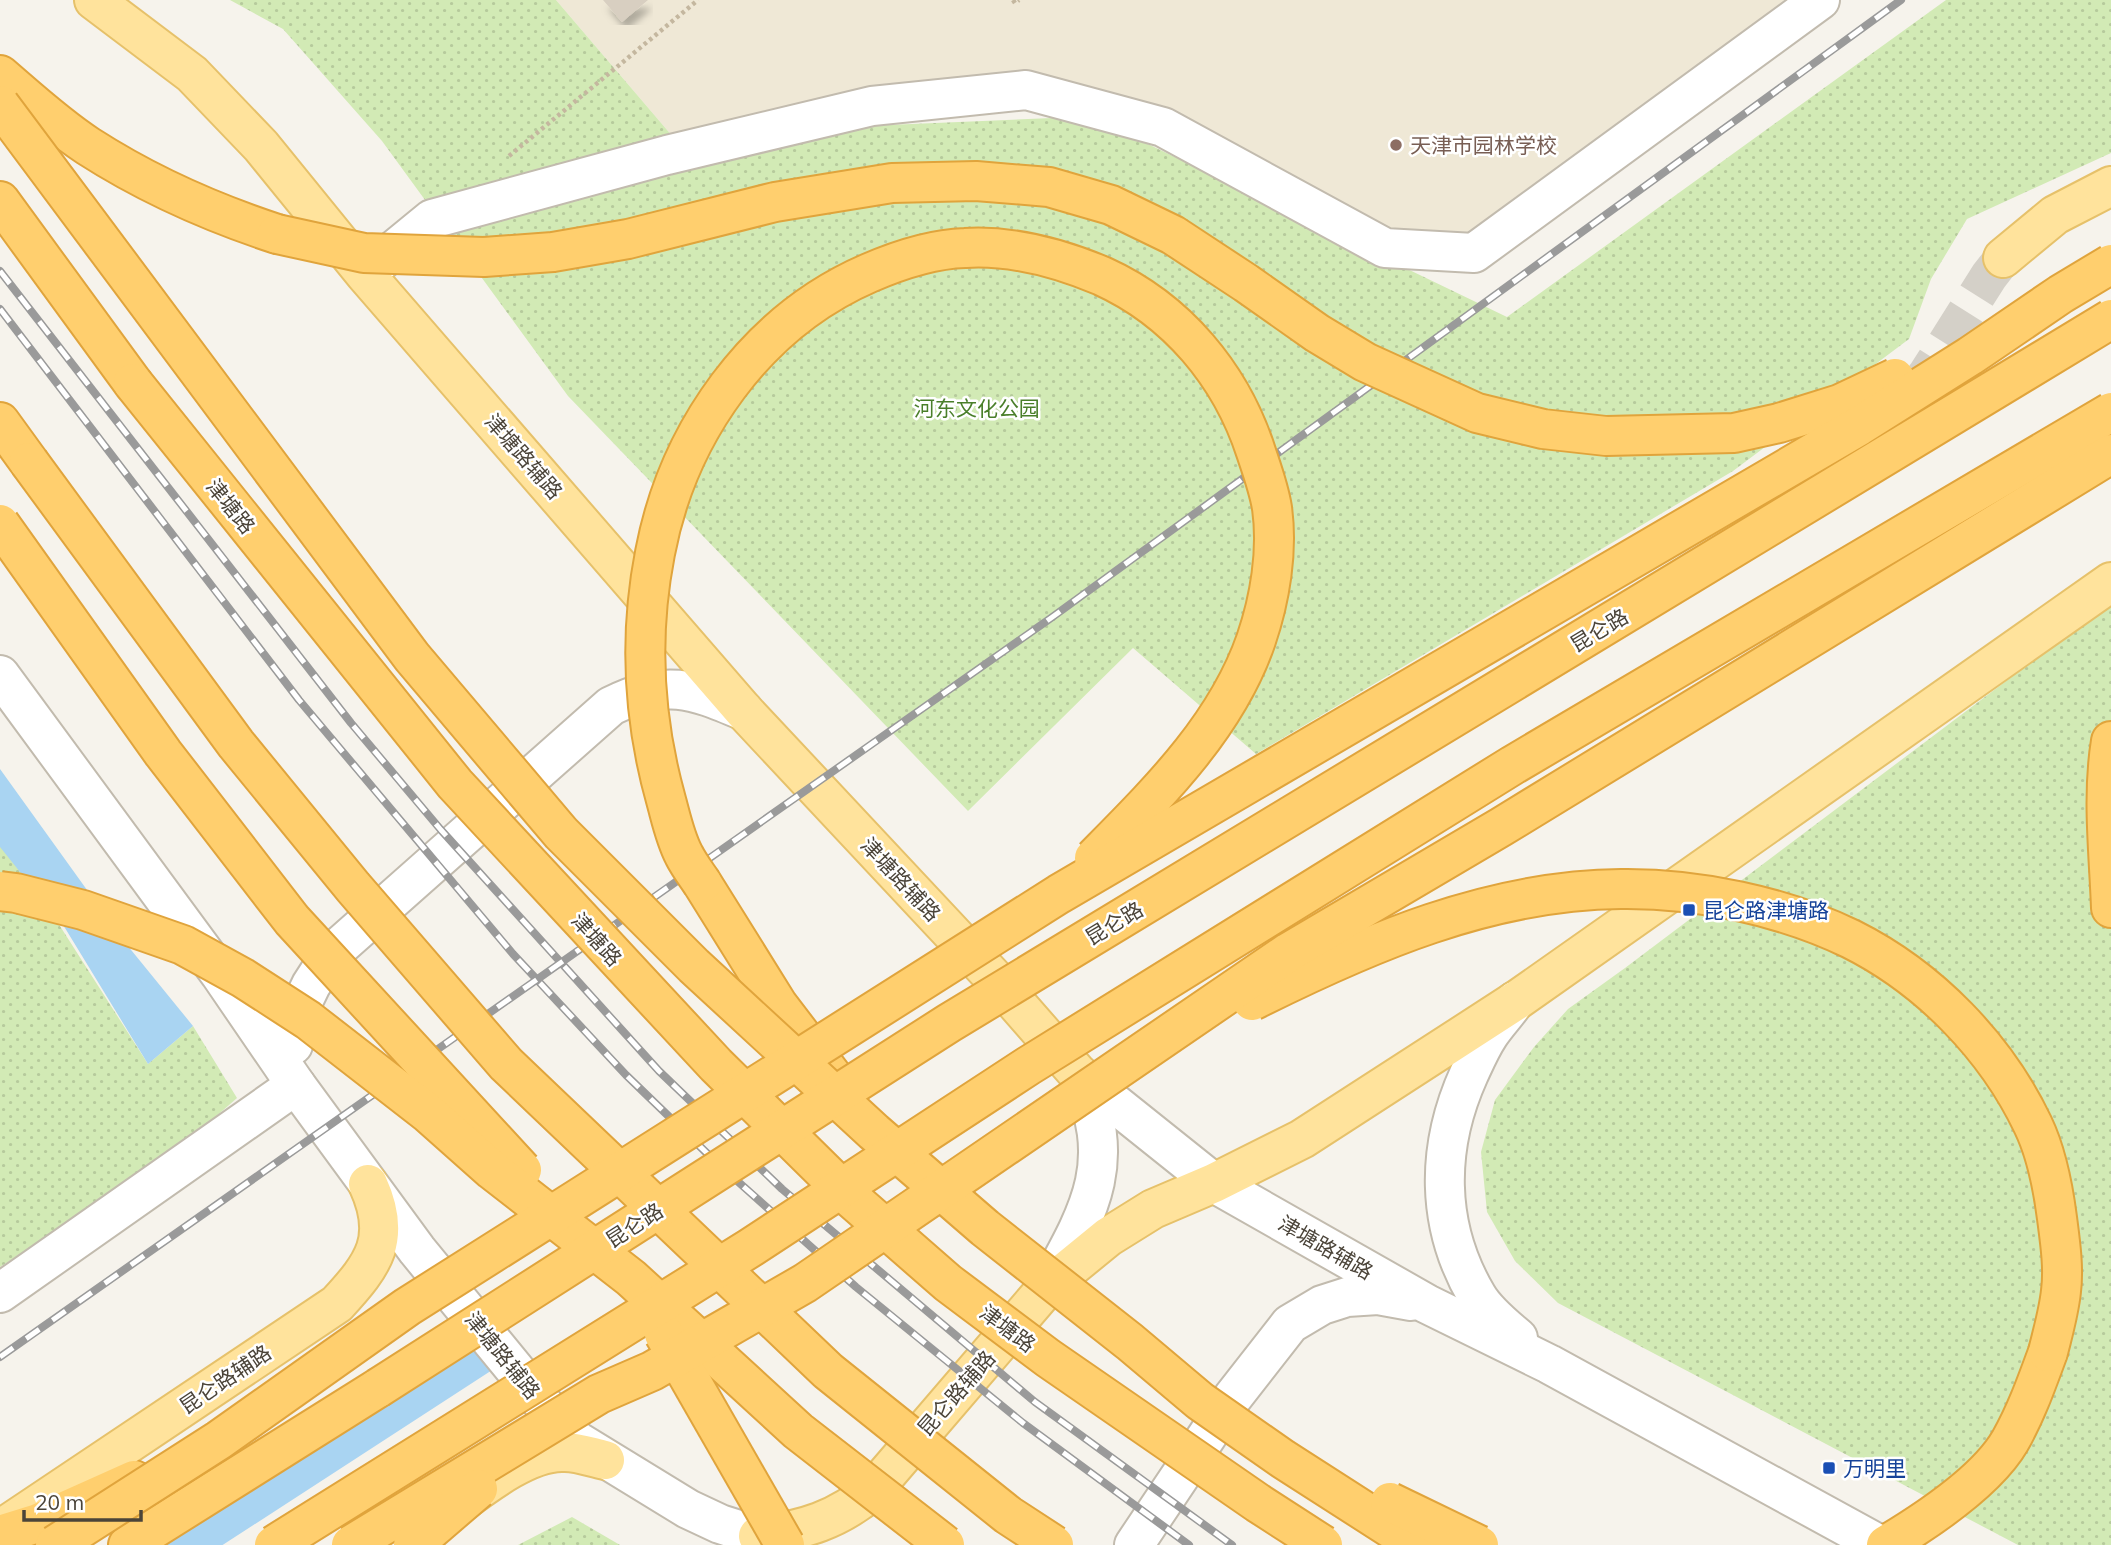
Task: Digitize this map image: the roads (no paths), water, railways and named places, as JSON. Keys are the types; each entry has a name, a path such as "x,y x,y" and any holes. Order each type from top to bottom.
{"highway":[{"path":"0,75 86,145 140,177 242,222 277,234 365,253 445,257 553,252 628,239 775,202 892,183 976,181 1049,187 1111,205 1172,235 1317,333 1365,362 1430,393 1476,413 1543,429 1606,436 1734,433 1779,423 1840,404 2061,294"},
{"path":"0,105 420,668 561,833 694,966 874,1132 985,1228 1200,1401 1283,1459 1417,1545"},
{"name":"津塘路","path":"0,201 133,383 455,784 697,1046 853,1200 948,1283 1048,1358 1323,1545"},
{"path":"874,1132 778,1005 683,853 665,796 651,733 645,679 645,638 650,576 668,504 695,437 729,383 751,357 803,310 839,286 920,254 965,247 991,248 1037,254 1069,262 1125,287 1166,316 1215,367 1233,396 1249,428 1272,510 1273,551 1269,595 1256,641 1230,698 1192,752 1161,789 1059,894"},
{"path":"55,1545 219,1440 407,1307 1059,894 1859,426 2111,264"},
{"name":"昆仑路","path":"128,1545 367,1396 950,1023 2111,319"},
{"path":"274,1545 750,1248 1028,1066 1513,765 2111,412"},
{"path":"0,422 236,744 353,887 506,1064 828,1371 1008,1515 1055,1545"},
{"path":"351,1545 598,1394 652,1371 805,1283 1094,1074 1289,952 1501,827 2111,454"},
{"path":"0,524 163,753 292,920 499,1143 578,1235"},
{"path":"2111,741 2105,807 2111,908"},
{"path":"1094,1074 1324,965 1431,922 1503,903 1560,894 1621,889 1689,893 1756,905 1851,939 1917,980 1967,1027 2006,1078 2034,1127 2053,1184 2059,1235 2062,1289 2048,1352 2029,1404 2008,1444 1973,1485 1918,1527 1886,1545"},
{"path":"0,891 16,892 83,910 183,945 243,978 308,1020 429,1114 492,1170 631,1278 798,1431 945,1545"},
{"path":"631,1278 774,1542"},
{"path":"1130,1342 1211,1390 1331,1468 1421,1519 1479,1545"},
{"path":"413,1545 521,1453 598,1394"},
{"path":"0,1535 50,1518 219,1440"}],"main road":[{"name":"津塘路辅路","path":"94,0 192,74 261,146 365,274 744,710 994,978 1094,1074"},
{"path":"2003,258 2055,215 2111,186"},
{"name":"昆仑路辅路","path":"774,1542 791,1532 830,1520 853,1507 873,1490 1048,1286 1108,1237 1153,1209 1214,1183 1302,1139 1517,1000 2111,582"},
{"name":"昆仑路辅路","path":"0,1530 337,1304 363,1276 374,1259 378,1244 380,1215 368,1184"},
{"path":"400,1545 522,1463 547,1453 564,1451 605,1460"}],"street":[{"path":"365,274 432,219 445,215 667,155 872,106 1026,90 1163,127 1385,248 1474,253 1820,0"},
{"name":"津塘路辅路","path":"0,675 220,974 296,1085 417,1251 554,1417 577,1441 605,1460 709,1519 774,1542"},
{"path":"0,1293 296,1085 292,1048 296,1016 311,985 331,954 611,706 637,693 671,688 705,694 744,710"},
{"path":"1517,1000 1488,1036 1458,1098 1444,1163 1444,1194 1450,1230 1477,1297 1500,1322 1549,1364"},
{"path":"1048,1286 1089,1208 1098,1169 1097,1129 1092,1103 1094,1074"},
{"name":"津塘路辅路","path":"1094,1074 1214,1183 1427,1304 1549,1364 1880,1545"},
{"path":"1134,1545 1233,1397 1290,1324 1322,1305 1347,1297 1378,1295 1427,1304"}],"water":[{"path":"0,769 123,940 193,1026 148,1064 65,928 0,847"}],"waterway":[{"path":"184,1545 480,1353"}],"tunnel":[{"path":"1843,480 1927,374 2003,258"}],"railway":[{"path":"0,1357 1051,618 1901,0"},
{"path":"0,271 351,723 441,830 659,1071 782,1189 1035,1402 1232,1545"},
{"path":"0,309 299,700 513,954 626,1075 716,1162 856,1287 1023,1423 1189,1545"}],"place":[{"name":"天津市园林学校","path":"1396,145"},
{"name":"昆仑路津塘路","path":"1689,910"},
{"name":"万明里","path":"1829,1468"}],"park label":[{"name":"河东文化公园","path":"977,408"}]}
